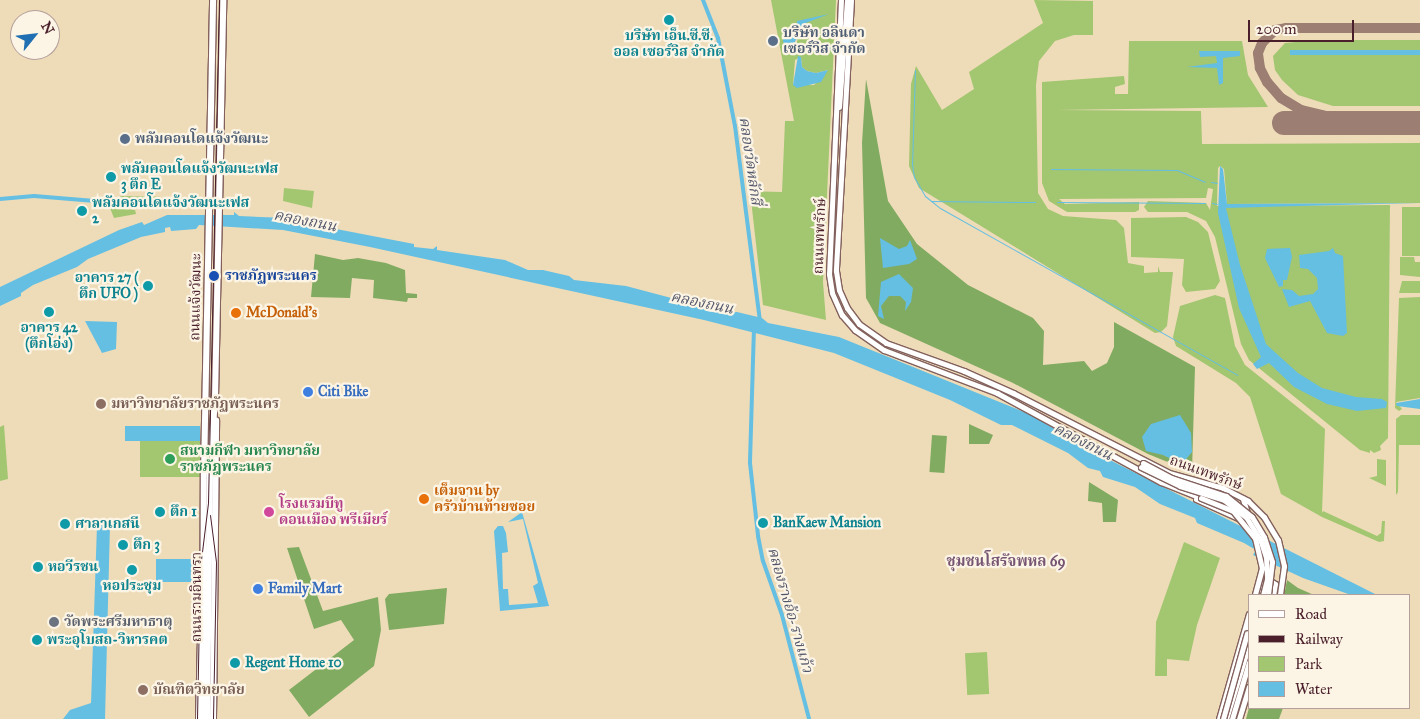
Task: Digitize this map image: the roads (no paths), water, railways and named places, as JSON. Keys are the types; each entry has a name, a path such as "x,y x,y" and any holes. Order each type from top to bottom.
{"main road":[{"name":"ถนนแจ้งวัฒนะ","path":"199,719 204,595 213,0"},
{"name":"ถนนแจ้งวัฒนะ","path":"213,719 214,409 223,0"},
{"name":"ถนนเทพรักษ์","path":"841,0 829,274 832,293 842,315 855,330 884,350 979,385 1182,492 1233,511 1255,538 1262,568 1255,594"},
{"name":"ถนนเทพรักษ์","path":"849,0 836,271 839,290 847,308 858,324 886,343 964,371 1013,393 1114,447 1180,477 1237,494 1264,517 1282,552 1283,580 1280,594"},
{"path":"836,117 842,82 849,0"},
{"name":"ถนนแจ้งวัฒนะ","path":"210,475 214,409"},
{"name":"ถนนเทพรักษ์","path":"1114,447 1180,486 1224,500 1246,517 1260,539 1266,557 1267,579 1261,594"},
{"name":"ถนนเทพรักษ์","path":"1111,453 1171,478 1226,496 1252,516 1264,537 1272,562 1268,594"},
{"name":"ถนนรามอินทรา","path":"208,719 210,475"},
{"path":"1182,492 1240,519 1247,513 1247,508 1237,494"},
{"path":"1261,594 1263,584 1268,580 1274,583 1273,594"},
{"name":"ถนนแจ้งวัฒนะ","path":"204,595 205,647"},
{"path":"1220,719 1248,618"},
{"path":"1220,719 1248,631"},
{"name":"ถนนรามอินทรา","path":"203,719 205,647"},
{"path":"1226,719 1248,647"},
{"path":"1233,719 1248,666"},
{"path":"1233,719 1248,677"},
{"path":"1239,719 1248,690"}],"water":[{"path":"829,14 803,24 801,35 795,41 799,51 815,47 817,50 831,46 830,50 796,53 783,42 784,27 785,32 791,34 796,31 797,21"},
{"path":"1290,50 1420,50 1420,55 1290,55"},
{"path":"1199,51 1240,51 1240,56 1223,58 1223,83 1219,85 1217,68 1187,67 1217,63 1216,56 1200,57"},
{"path":"798,56 801,57 802,67 807,71 816,73 828,70 821,82 797,88 793,85"},
{"path":"1220,166 1223,169 1227,204 1420,203 1226,208 1240,265 1266,344 1298,373 1322,388 1356,397 1382,399 1387,402 1386,408 1357,411 1327,404 1294,387 1269,363 1257,369 1253,364 1261,357 1239,308 1218,213"},
{"path":"234,212 239,216 287,218 309,225 317,221 331,225 331,228 414,244 414,247 433,249 437,246 437,250 505,260 528,270 543,270 569,276 574,280 626,286 728,313 737,312 762,318 768,323 839,337 1029,414 1106,458 1375,594 1348,594 1303,578 1253,555 1256,550 1244,543 1197,523 1195,518 1160,504 1135,487 1103,477 1100,471 1088,468 1068,453 1012,425 1001,425 950,400 834,353 704,320 370,247 283,230 199,225 196,229 171,231 170,227 165,228 165,232 141,237 88,259 77,267 33,285 21,293 21,296 0,306 0,287 119,230 142,222 144,225 167,215 234,215"},
{"path":"880,238 899,249 907,246 910,240 917,259 909,264 883,268"},
{"path":"1290,248 1292,257 1287,280 1283,280 1283,286 1279,287 1265,258 1267,249"},
{"path":"1333,248 1335,253 1343,256 1347,333 1343,336 1327,333 1310,301 1289,307 1282,289 1292,290 1299,296 1313,294 1318,289 1317,278 1308,269 1300,268 1299,255 1329,251"},
{"path":"899,274 913,288 911,302 905,311 906,302 900,296 889,296 881,306 884,319 878,316 881,282"},
{"path":"85,321 117,322 116,349 102,353"},
{"path":"1420,399 1420,409 1397,406 1396,403"},
{"path":"1180,415 1191,433 1192,452 1182,464 1163,455 1146,451 1142,437 1151,424"},
{"path":"125,426 200,426 200,441 125,441"},
{"path":"522,512 549,606 500,611 494,531 498,526 503,526 506,533 508,552 502,553 503,589 508,589 509,605 538,603 533,586 538,583 523,519 508,522"},
{"path":"97,525 110,525 105,719 63,719 70,710 91,703"},
{"path":"156,559 196,559 196,582 156,582"}],"waterway":[{"name":"คลองวัดหลักสี่","path":"703,0 718,38 735,126 760,321"},
{"path":"915,70 912,164 914,177 925,196 940,208 1237,375"},
{"path":"1051,169 1177,170 1205,182"},
{"path":"1211,182 1217,183"},
{"path":"0,199 34,196 144,205"},
{"path":"931,201 1035,202"},
{"path":"1057,202 1205,203"},
{"path":"1212,203 1217,204"},
{"name":"คลองรางอ้อ-รางแก้ว","path":"754,327 750,463 758,536 763,561 782,615 809,719"}],"railway":[{"path":"197,719 200,568 208,503 219,0"},
{"path":"210,515 216,562 213,719"}],"place":[{"name":"บริษัท เอ็น.ซี.ซี. ออล เซอร์วิส จำกัด","path":"669,20"},
{"name":"บริษัท อลินดา เซอร์วิส จำกัด","path":"773,41"},
{"name":"พลัมคอนโดแจ้งวัฒนะ","path":"125,139"},
{"name":"พลัมคอนโดแจ้งวัฒนะเฟส 3 ตึก E","path":"111,177"},
{"name":"พลัมคอนโดแจ้งวัฒนะเฟส 2","path":"82,211"},
{"name":"ราชภัฏพระนคร","path":"214,276"},
{"name":"อาคาร 27 ( ตึก UFO )","path":"148,286"},
{"name":"อาคาร 42 (ตึกโอ่ง)","path":"49,312"},
{"name":"McDonald's","path":"236,313"},
{"name":"Citi Bike","path":"308,392"},
{"name":"มหาวิทยาลัยราชภัฏพระนคร","path":"101,404"},
{"name":"สนามกีฬา มหาวิทยาลัย ราชภัฎพระนคร","path":"170,459"},
{"name":"เต็มจาน by ครัวบ้านท้ายซอย","path":"424,499"},
{"name":"ตึก 1","path":"160,512"},
{"name":"โรงแรมบีทู ดอนเมือง พรีเมียร์","path":"269,512"},
{"name":"BanKaew Mansion","path":"763,523"},
{"name":"ศาลาเกสนี","path":"65,524"},
{"name":"ตึก 3","path":"123,545"},
{"name":"หอวีรชน","path":"38,567"},
{"name":"หอประชุม","path":"132,570"},
{"name":"Family Mart","path":"258,589"},
{"name":"วัดพระศรีมหาธาตุ","path":"54,622"},
{"name":"พระอุโบสถ-วิหารคต","path":"37,640"},
{"name":"Regent Home 10","path":"235,663"},
{"name":"บัณฑิตวิทยาลัย","path":"143,690"}],"district":[{"name":"ชุมชนโสรัจพหล 69","path":"1006,562"}],"water label":[{"name":"คลองถนน","path":"305,221"},
{"name":"คลองถนน","path":"702,303"},
{"name":"คลองถนน","path":"1083,442"}]}
